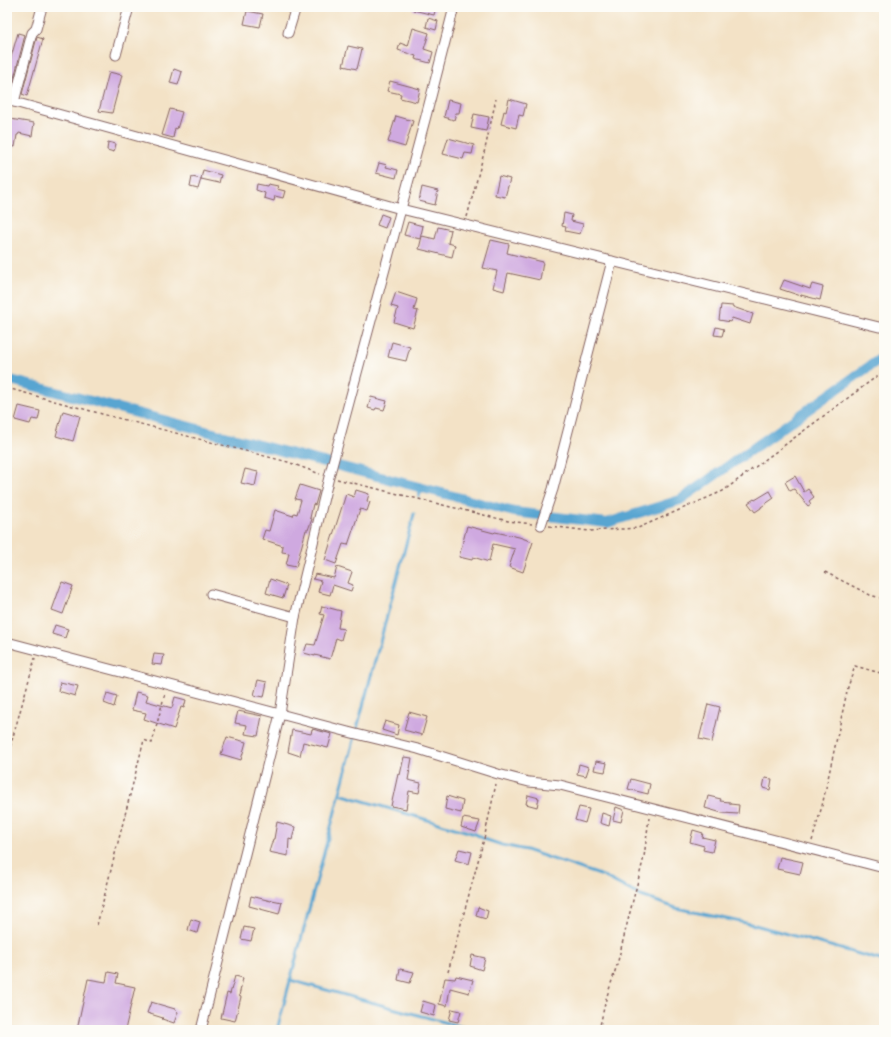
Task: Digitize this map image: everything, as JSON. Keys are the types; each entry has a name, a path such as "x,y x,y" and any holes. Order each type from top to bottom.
{"street":[{"path":"42,7 36,29 32,33 10,101 401,209 884,327"},
{"path":"116,55 129,7"},
{"path":"288,34 296,7"},
{"path":"201,1030 280,714 295,617 329,477 454,7"},
{"path":"541,525 553,489 612,261"},
{"path":"211,594 295,617"},
{"path":"7,642 418,749 529,782 560,785 884,868"}],"path":[{"path":"465,224 485,149 496,99"},
{"path":"7,388 288,462 329,477 508,521 589,531 638,528 723,491 884,372"},
{"path":"825,572 870,595 884,599"},
{"path":"7,758 37,650"},
{"path":"810,849 822,806 848,687 855,666 884,674"},
{"path":"97,925 144,740 152,743 168,684"},
{"path":"448,972 484,839 498,774"},
{"path":"599,1030 644,857 650,808"}],"building":[{"path":"413,7 436,7 434,15 413,10"},
{"path":"247,11 263,14 260,27 244,24"},
{"path":"428,18 438,21 436,30 426,27"},
{"path":"413,28 429,33 424,49 433,52 430,63 415,59 416,56 398,50 400,43 408,46"},
{"path":"18,33 25,35 11,90 7,88 7,71"},
{"path":"37,37 43,39 27,96 22,94"},
{"path":"348,46 362,49 357,69 343,66"},
{"path":"174,69 182,72 178,85 170,83"},
{"path":"109,72 122,75 112,113 99,111"},
{"path":"390,81 420,89 417,102 400,98 401,94 387,91"},
{"path":"509,99 526,104 523,116 519,115 516,128 501,124"},
{"path":"448,100 461,103 459,113 456,113 454,120 444,117"},
{"path":"170,109 182,112 177,129 175,128 173,138 162,135"},
{"path":"474,114 489,117 486,131 471,128"},
{"path":"396,116 413,121 405,147 388,142"},
{"path":"10,119 34,123 32,136 19,133 17,135 15,147 7,145 9,133 7,133"},
{"path":"448,138 474,145 472,154 465,153 463,159 443,154"},
{"path":"108,142 116,144 114,152 107,150"},
{"path":"379,163 387,165 386,167 398,170 396,178 376,173"},
{"path":"203,170 221,175 219,183 201,179"},
{"path":"499,176 510,179 505,197 495,195"},
{"path":"192,177 201,179 198,189 190,187"},
{"path":"257,184 278,186 277,189 285,191 283,198 275,196 274,201 264,198 265,193 256,190"},
{"path":"422,187 438,191 435,205 419,201"},
{"path":"564,213 572,215 571,221 583,224 580,234 565,231 566,227 562,226"},
{"path":"381,214 389,217 385,228 377,225"},
{"path":"408,222 423,226 420,239 404,235"},
{"path":"438,227 451,230 448,243 455,245 452,257 419,249 422,236 435,239"},
{"path":"491,240 509,244 507,253 543,262 540,280 508,273 504,291 493,288 497,271 483,268"},
{"path":"784,280 810,289 812,284 823,287 820,300 780,289"},
{"path":"396,292 417,299 414,310 418,311 413,328 394,322 398,308 391,306"},
{"path":"721,305 733,306 753,314 750,324 732,318 731,322 719,320"},
{"path":"716,327 724,329 722,336 714,335"},
{"path":"392,342 410,347 406,361 388,357"},
{"path":"371,397 387,401 384,410 368,408"},
{"path":"19,406 40,411 38,420 32,419 30,424 15,420"},
{"path":"63,411 80,416 73,441 56,436"},
{"path":"245,469 258,472 255,486 241,483"},
{"path":"795,476 804,492 808,489 814,497 809,501 811,504 808,506 794,489 790,491 785,482"},
{"path":"300,485 319,491 315,505 313,504 310,518 312,519 308,530 306,530 296,567 286,565 289,553 282,552 283,546 262,539 265,530 269,531 275,510 293,516 294,513 297,514 301,500 295,499"},
{"path":"356,490 369,494 367,501 370,502 367,511 360,509 348,545 343,544 336,564 325,560 346,494 354,497"},
{"path":"770,491 774,498 755,512 748,503"},
{"path":"467,526 494,533 519,537 533,542 523,572 509,567 515,549 493,544 489,562 473,557 472,560 459,557"},
{"path":"337,567 352,572 348,583 353,585 351,591 333,585 330,595 318,592 321,581 313,579 315,574 334,578"},
{"path":"270,579 287,585 283,598 266,593"},
{"path":"62,582 73,586 63,614 52,610"},
{"path":"322,606 341,611 338,628 344,629 341,640 336,638 330,659 304,653 307,644 315,645 324,615 320,614"},
{"path":"55,625 68,629 65,638 52,634"},
{"path":"154,654 164,655 162,665 152,664"},
{"path":"258,680 267,682 264,697 254,695"},
{"path":"60,682 78,686 75,696 58,691"},
{"path":"136,692 148,695 146,701 172,708 175,697 186,700 184,708 181,707 174,729 144,719 146,713 132,710"},
{"path":"107,693 117,696 114,707 104,703"},
{"path":"708,704 720,707 712,742 699,739"},
{"path":"238,711 262,716 258,736 245,734 247,725 235,723"},
{"path":"409,712 427,717 422,735 404,730"},
{"path":"385,721 399,725 397,735 382,730"},
{"path":"312,729 332,734 328,748 303,742 300,756 288,752 292,730 311,734"},
{"path":"227,737 246,742 241,760 221,754"},
{"path":"404,757 412,758 408,780 421,783 419,793 409,791 406,809 391,806 398,774 400,775"},
{"path":"596,761 607,763 605,772 594,770"},
{"path":"579,764 589,767 586,776 577,774"},
{"path":"765,778 772,779 770,790 763,788"},
{"path":"631,779 650,784 648,794 628,789"},
{"path":"528,795 539,798 537,807 526,804"},
{"path":"447,796 463,801 461,813 445,809"},
{"path":"708,796 721,799 720,801 730,802 730,804 739,805 738,814 722,813 705,808"},
{"path":"579,807 589,809 585,823 575,820"},
{"path":"616,807 624,810 621,822 613,820"},
{"path":"602,813 611,816 609,826 600,823"},
{"path":"463,818 480,821 476,832 461,827"},
{"path":"277,822 295,827 292,840 289,839 288,856 269,852 274,839"},
{"path":"693,830 703,833 702,837 715,840 712,852 703,850 704,846 690,842"},
{"path":"459,849 472,852 469,864 455,860"},
{"path":"780,857 803,862 800,874 777,869"},
{"path":"251,896 282,902 279,914 249,906"},
{"path":"478,907 488,911 486,919 476,916"},
{"path":"191,919 200,922 197,933 188,930"},
{"path":"244,927 254,929 251,941 241,939"},
{"path":"472,955 485,958 482,970 470,966"},
{"path":"400,969 414,972 410,983 398,980"},
{"path":"108,972 118,974 116,983 135,987 125,1030 77,1030 88,979 106,982"},
{"path":"235,976 243,978 239,996 241,997 235,1021 221,1018 227,993 230,994"},
{"path":"456,976 473,980 469,993 450,988 447,1006 439,1004 445,978 455,979"},
{"path":"423,1001 436,1005 434,1016 420,1012"},
{"path":"151,1002 175,1009 178,1012 174,1023 147,1013"},
{"path":"452,1009 461,1011 458,1022 449,1020"}],"waterway":[{"path":"7,379 514,512 607,523 680,500 884,356"},
{"path":"419,496 421,488"},
{"path":"277,1030 414,514"},
{"path":"340,794 475,834 484,839 502,845 526,850 603,876 641,896 676,908 755,925 884,961"},
{"path":"290,980 473,1030"}]}
